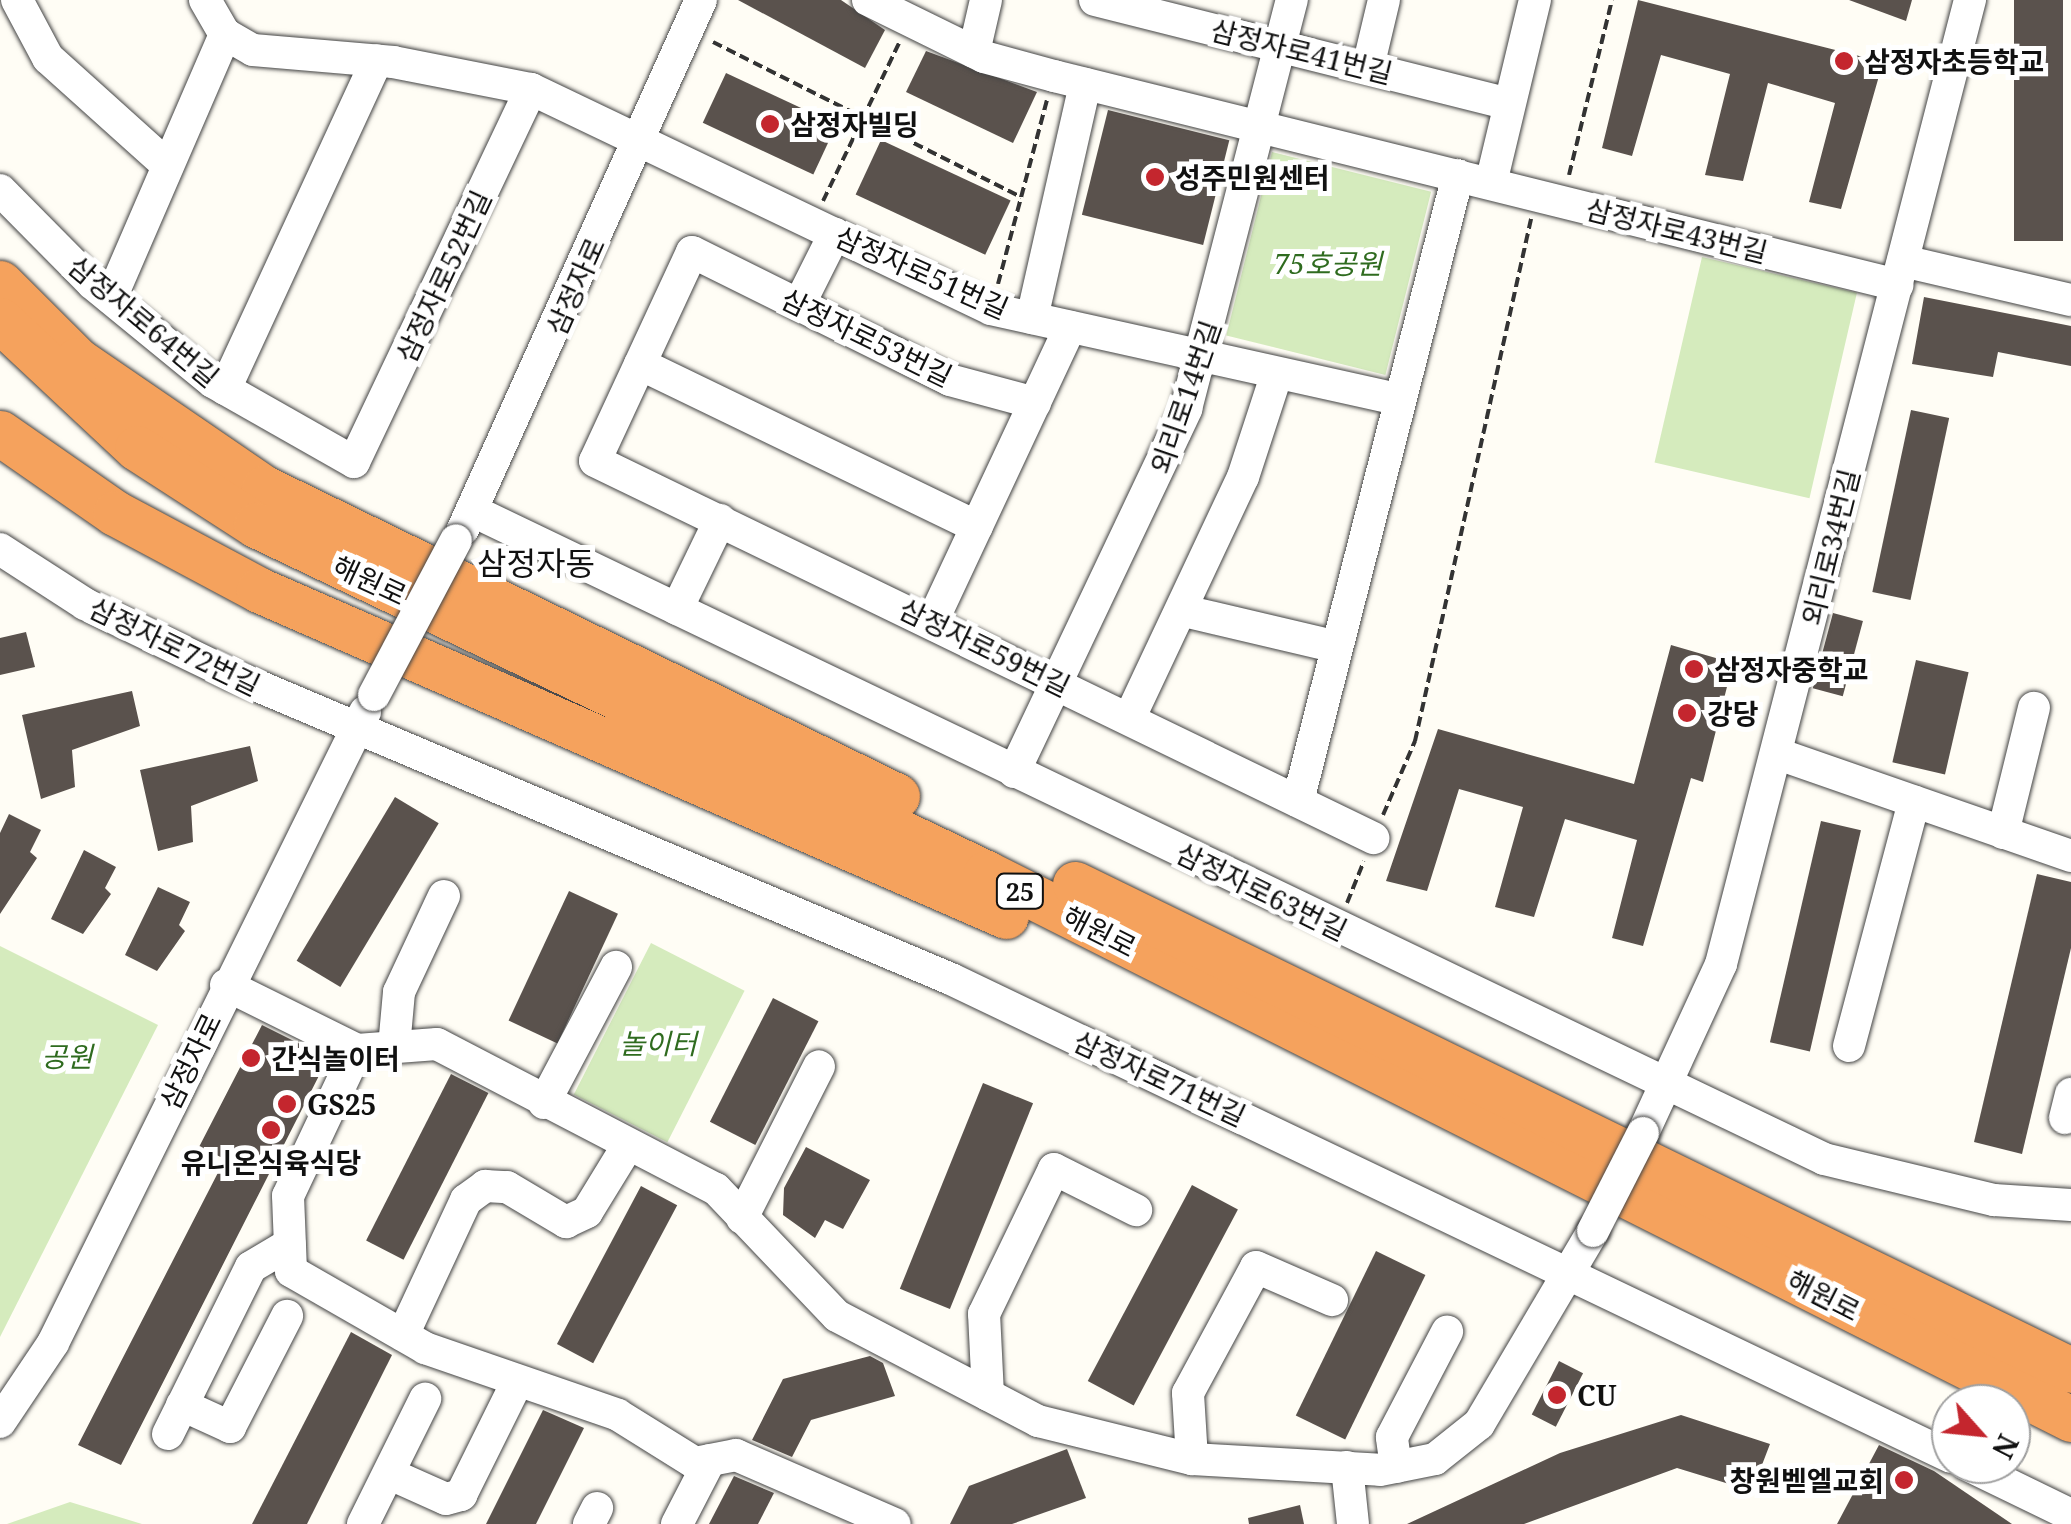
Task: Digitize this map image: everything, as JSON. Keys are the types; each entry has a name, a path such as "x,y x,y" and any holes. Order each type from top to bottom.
{"highway":[{"name":"해원로","path":"0,283 77,360 264,488 2071,1370"},
{"name":"해원로","path":"0,320 137,448 256,526 1204,983 2071,1419"},
{"path":"0,434 115,513 259,590 1055,938 1204,983"}],"street":[{"path":"17,0 48,58 168,166"},
{"path":"205,0 225,34 254,50 377,60 531,89 641,140"},
{"name":"삼정자로43번길","path":"868,0 974,52 1069,80 1549,198 1900,273 2071,300"},
{"path":"974,52 986,0"},
{"name":"삼정자로41번길","path":"1095,0 1134,4 1508,104"},
{"name":"외리로14번길","path":"1014,772 1155,486 1202,356 1292,0"},
{"path":"1368,67 1384,0"},
{"path":"1491,183 1534,0"},
{"name":"외리로34번길","path":"357,1050 437,1044 544,1103 716,1189 837,1316 1038,1421 1192,1459 1396,1467 1435,1459 1480,1424 1570,1272 1667,1086 1721,964 1970,0"},
{"name":"삼정자로","path":"0,1422 53,1342 226,984 374,694 473,511 695,15"},
{"path":"111,298 225,34"},
{"path":"226,389 377,60"},
{"path":"1032,318 1069,80"},
{"name":"삼정자로52번길","path":"354,462 531,89"},
{"name":"삼정자로51번길","path":"641,140 991,309 1400,400"},
{"path":"1298,800 1458,175"},
{"name":"삼정자로64번길","path":"0,190 111,298 226,389 354,462"},
{"path":"799,305 824,228"},
{"name":"삼정자로53번길","path":"595,461 692,252 950,380 1035,403"},
{"path":"932,622 1070,327"},
{"path":"640,364 977,527"},
{"path":"1130,718 1184,610 1277,373"},
{"name":"삼정자로59번길","path":"595,461 1058,682 1373,838"},
{"name":"삼정자로63번길","path":"473,511 1824,1159 1994,1200 2071,1205"},
{"path":"677,609 720,520"},
{"name":"삼정자로72번길","path":"0,549 85,604 356,731"},
{"path":"1184,610 1337,647"},
{"path":"2003,832 2034,708"},
{"name":"삼정자로71번길","path":"356,731 951,979 1931,1447"},
{"path":"1778,754 2071,856"},
{"path":"1850,1046 1914,801"},
{"path":"394,1047 399,992 444,896"},
{"path":"544,1103 616,967"},
{"path":"226,984 357,1050 288,1196 290,1271 403,1335 517,1382 618,1416 696,1463 736,1456 895,1524"},
{"path":"742,1218 819,1066"},
{"path":"403,1335 466,1200 485,1186 507,1187 566,1222 587,1212 628,1144"},
{"path":"988,1395 984,1314 1054,1169 1136,1210"},
{"path":"287,1316 230,1427 175,1420 250,1267 290,1244"},
{"path":"1192,1459 1188,1394 1256,1267 1332,1300"},
{"path":"1396,1467 1392,1437 1447,1332"},
{"path":"390,1474 446,1499 462,1495 517,1382"},
{"path":"363,1524 426,1399"},
{"path":"677,1524 710,1460"},
{"path":"1347,1467 1353,1524"},
{"path":"2007,1484 2071,1515"}],"path":[{"path":"1415,741 1549,198 1612,0"},
{"path":"695,15 863,120 1021,198"},
{"path":"824,228 863,120 910,21"},
{"path":"991,309 1021,198 1069,80"}],"green space":[{"name":"75호공원","path":"1272,152 1431,192 1385,375 1226,335"},
{"path":"1702,257 1857,293 1809,498 1655,463"},
{"name":"놀이터","path":"651,943 745,991 667,1142 574,1094"},
{"name":"공원","path":"0,946 158,1025 0,1337"},
{"path":"70,1502 142,1524 7,1524"}],"building":[{"path":"738,0 841,0 885,30 865,68"},
{"name":"삼정자초등학교","path":"1638,0 1883,62 1841,209 1809,202 1835,103 1768,83 1743,181 1705,175 1730,74 1661,55 1632,156 1602,148"},
{"path":"1849,0 1912,0 1906,21"},
{"path":"2014,0 2063,0 2063,241 2014,241"},
{"path":"926,51 1037,92 1013,143 906,92"},
{"name":"삼정자빌딩","path":"726,73 837,125 813,174 703,123"},
{"name":"성주민원센터","path":"1108,110 1229,140 1203,245 1082,215"},
{"path":"881,140 1011,200 985,255 856,194"},
{"path":"1924,297 2071,326 2071,366 1998,352 1993,377 1912,364"},
{"path":"1911,410 1949,418 1910,600 1872,592"},
{"path":"1833,613 1863,621 1843,696 1813,688"},
{"path":"26,632 35,667 0,675 0,638"},
{"path":"1671,645 1733,663 1703,782 1691,778 1643,946 1612,938 1637,840 1565,819 1534,917 1495,907 1523,807 1459,789 1427,891 1386,881 1438,729 1634,784"},
{"path":"1916,660 1969,672 1945,774 1892,762"},
{"path":"132,691 140,726 72,750 75,787 41,799 22,715"},
{"path":"250,746 258,781 191,806 193,842 158,851 140,770"},
{"path":"395,797 439,823 340,987 297,961"},
{"path":"9,814 41,830 30,852 37,858 0,914 0,833"},
{"path":"1821,821 1861,830 1810,1051 1770,1042"},
{"path":"84,850 116,867 105,888 111,894 83,934 51,919"},
{"path":"2037,874 2071,882 2071,948 2022,1154 1974,1142"},
{"path":"158,887 190,902 179,925 185,931 157,971 125,955"},
{"path":"569,891 618,914 558,1043 509,1021"},
{"path":"773,998 818,1021 755,1145 710,1122"},
{"path":"262,1025 328,1058 121,1465 78,1445 225,1159 199,1147"},
{"path":"451,1074 488,1093 404,1260 366,1241"},
{"path":"983,1083 1033,1103 950,1309 900,1289"},
{"path":"806,1147 870,1180 843,1229 825,1220 815,1238 783,1215 784,1188"},
{"path":"1192,1185 1238,1209 1134,1405 1088,1381"},
{"path":"641,1186 677,1205 593,1363 557,1344"},
{"path":"1376,1251 1425,1275 1345,1440 1296,1415"},
{"path":"351,1332 392,1355 307,1524 252,1524"},
{"path":"870,1356 883,1363 895,1396 811,1420 792,1457 752,1440 783,1379"},
{"path":"1559,1361 1583,1373 1556,1427 1532,1414"},
{"path":"543,1410 584,1428 536,1524 486,1524"},
{"path":"1681,1415 1770,1444 1752,1491 1677,1468 1524,1524 1407,1524 1560,1453"},
{"name":"창원벧엘교회","path":"1879,1445 1931,1470 1931,1484 1953,1484 2012,1524 1837,1524"},
{"path":"1067,1449 1086,1498 1012,1524 950,1524 969,1486"},
{"path":"734,1476 774,1493 758,1524 709,1524"},
{"path":"1300,1505 1304,1524 1249,1524 1248,1518"}],"place":[{"name":"삼정자초등학교","path":"1844,61"},
{"name":"삼정자빌딩","path":"770,124"},
{"name":"성주민원센터","path":"1155,177"},
{"name":"삼정자중학교","path":"1694,669"},
{"name":"강당","path":"1687,713"},
{"name":"간식놀이터","path":"251,1058"},
{"name":"GS25","path":"287,1104"},
{"name":"유니온식육식당","path":"271,1130"},
{"name":"CU","path":"1557,1395"},
{"name":"창원벧엘교회","path":"1904,1480"}],"district":[{"name":"삼정자동","path":"536,563"}]}
